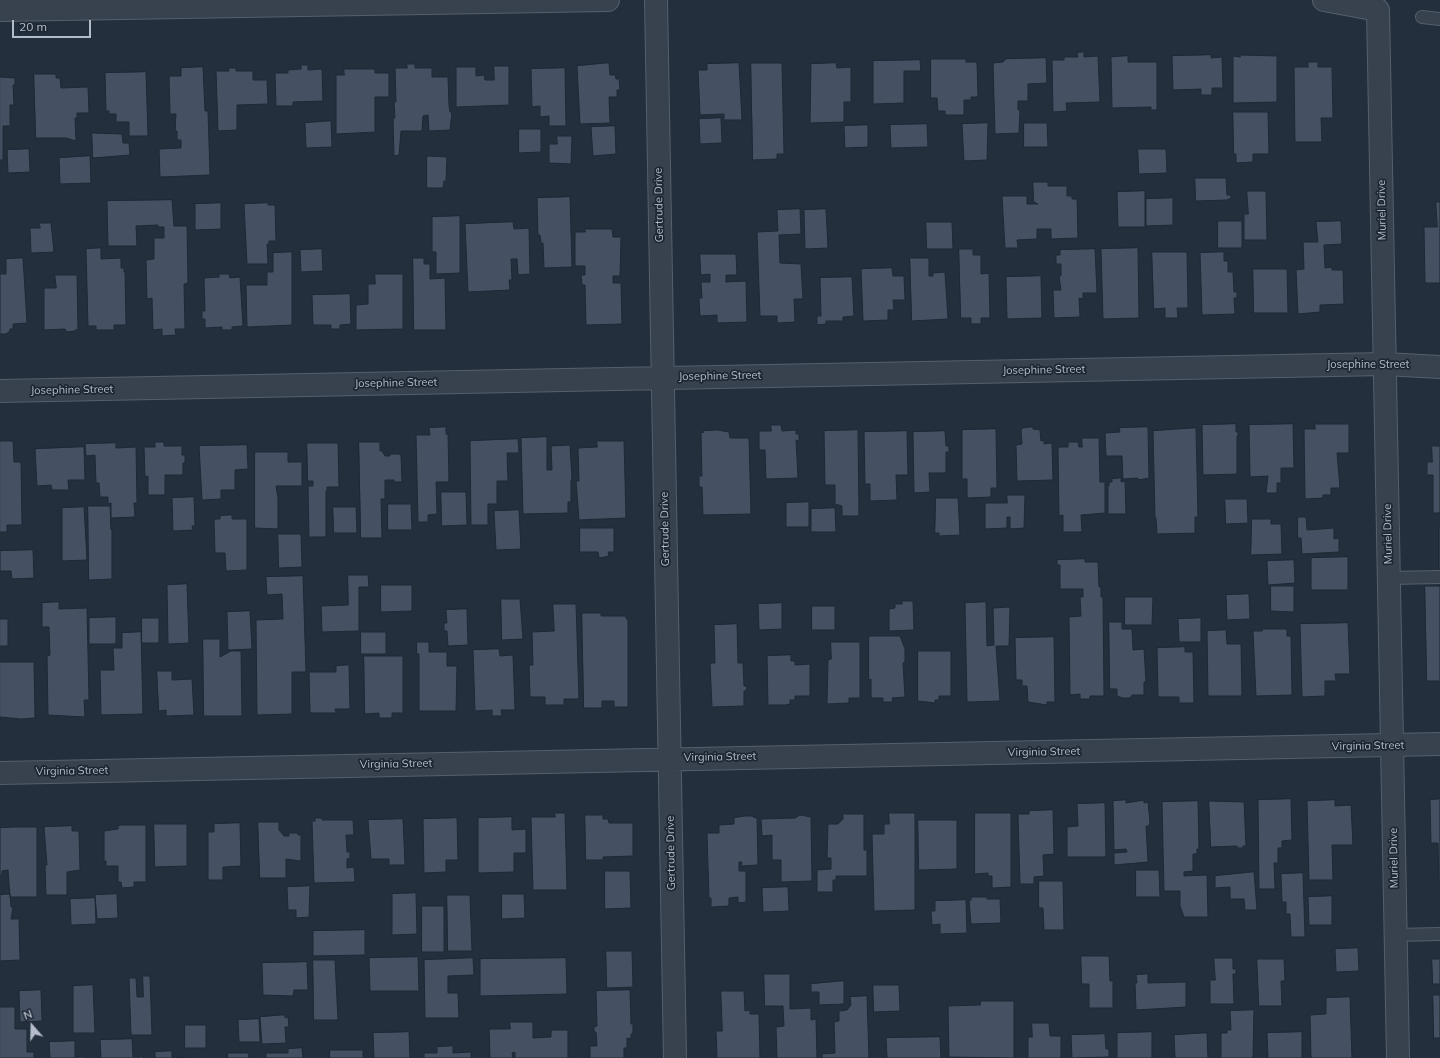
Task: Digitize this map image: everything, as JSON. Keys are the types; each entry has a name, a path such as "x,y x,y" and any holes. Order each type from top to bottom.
{"street":[{"path":"0,10 608,0"},
{"name":"Gertrude Drive","path":"656,0 661,378 675,1058"},
{"name":"Muriel Drive","path":"1324,0 1378,10 1398,1058"},
{"name":"Josephine Street","path":"0,391 1385,364 1440,367"},
{"name":"Virginia Street","path":"0,772 1440,744"}],"lane":[{"path":"1422,17 1440,19"},
{"path":"1389,578 1440,577"},
{"path":"1396,935 1440,934"}],"building":[{"path":"1084,52 1084,57 1098,56 1100,102 1066,103 1067,111 1053,112 1052,60 1064,60 1064,57 1078,57 1077,53"},
{"path":"1211,55 1211,58 1222,57 1223,88 1212,88 1212,95 1201,95 1201,89 1173,90 1172,56"},
{"path":"1240,55 1277,56 1277,102 1233,103 1233,56 1240,57"},
{"path":"1128,56 1128,62 1157,62 1157,110 1151,110 1151,107 1112,108 1111,57"},
{"path":"1046,58 1047,83 1028,84 1028,101 1018,101 1018,110 1020,110 1019,133 995,134 993,63 1003,62 1006,59"},
{"path":"931,59 966,59 966,62 977,62 978,97 971,97 971,100 964,100 964,115 945,115 945,111 938,111 937,98 931,98"},
{"path":"920,60 921,71 904,71 904,103 873,104 873,61"},
{"path":"1308,62 1318,62 1318,67 1332,67 1333,118 1321,118 1322,142 1295,142 1294,67 1308,67"},
{"path":"609,63 610,75 615,75 616,79 619,79 620,90 617,90 617,97 609,97 610,123 580,124 577,66"},
{"path":"739,63 742,120 724,120 724,114 700,115 698,70 707,70 707,64"},
{"path":"751,63 782,63 784,154 777,154 777,159 753,160"},
{"path":"836,63 837,68 851,67 851,102 844,102 844,122 810,123 811,64"},
{"path":"407,64 415,64 415,68 432,68 432,77 448,77 449,105 450,112 452,112 450,130 429,131 428,115 423,116 422,131 401,131 399,155 394,156 393,118 395,118 394,102 396,102 395,68 407,68"},
{"path":"301,65 308,65 308,70 322,69 323,101 293,102 293,106 276,106 275,73 288,73 288,70 301,69"},
{"path":"494,66 509,66 509,105 456,107 456,67 476,67 476,76 484,75 485,80 494,80"},
{"path":"203,67 205,111 208,111 210,175 160,177 159,149 181,148 181,140 177,140 177,131 175,131 176,114 170,114 169,76 181,76 181,68"},
{"path":"228,68 236,68 236,71 253,71 253,80 267,80 268,104 237,105 237,130 218,131 216,71 229,71"},
{"path":"565,68 566,126 549,126 549,116 540,117 540,106 532,107 531,69"},
{"path":"344,69 375,69 375,73 389,73 389,97 375,97 375,132 336,134 336,75 344,75"},
{"path":"146,72 148,136 129,136 129,122 116,122 116,114 109,114 109,111 106,111 105,73"},
{"path":"34,74 56,74 56,78 60,78 61,88 88,87 89,113 77,113 77,118 75,118 76,141 66,138 36,138"},
{"path":"0,77 15,78 15,85 13,85 14,105 10,105 10,126 3,126 3,160 0,160"},
{"path":"1233,112 1268,112 1269,154 1253,154 1253,162 1236,163 1236,154 1234,154"},
{"path":"721,118 722,143 700,144 699,119"},
{"path":"331,121 332,147 306,148 305,123"},
{"path":"988,123 987,160 964,161 962,124"},
{"path":"1024,123 1047,123 1048,147 1024,147"},
{"path":"927,124 928,147 891,148 890,125"},
{"path":"868,125 868,147 845,148 844,126"},
{"path":"615,126 616,154 593,156 591,127"},
{"path":"519,129 541,129 541,152 519,153"},
{"path":"92,133 122,134 123,143 129,143 130,155 93,158"},
{"path":"557,136 572,136 571,164 549,163 549,144 557,144"},
{"path":"29,149 30,172 8,173 7,150"},
{"path":"1138,149 1166,149 1167,173 1139,174"},
{"path":"90,156 91,183 60,184 59,158"},
{"path":"427,156 447,157 446,181 444,181 443,188 427,188"},
{"path":"1195,178 1226,178 1227,195 1231,195 1231,198 1227,200 1196,201"},
{"path":"1033,182 1048,182 1048,186 1067,186 1067,196 1072,196 1072,199 1077,199 1078,238 1051,239 1051,229 1037,229 1037,239 1017,240 1018,248 1005,248 1002,196 1027,196 1027,204 1038,204 1034,202"},
{"path":"1145,191 1145,227 1118,227 1117,192"},
{"path":"1247,191 1266,191 1267,240 1244,240 1244,214 1248,214"},
{"path":"570,197 572,267 544,268 543,243 541,243 540,235 538,235 537,198"},
{"path":"1173,198 1173,225 1146,226 1146,199"},
{"path":"172,200 174,226 187,226 188,283 184,284 185,329 175,329 176,335 162,336 162,329 153,330 152,298 147,299 146,260 154,259 154,238 164,238 164,227 158,227 158,225 136,226 137,246 108,246 107,201"},
{"path":"1436,202 1440,202 1440,283 1425,283 1424,227 1437,227"},
{"path":"221,203 221,229 195,230 195,204"},
{"path":"268,203 268,205 275,205 276,241 269,241 269,244 267,244 268,264 247,264 244,204"},
{"path":"800,209 801,234 779,235 780,263 801,264 803,299 794,299 795,322 777,323 777,316 760,316 757,232 778,231 777,210"},
{"path":"826,209 828,248 805,249 804,210"},
{"path":"460,216 460,273 436,274 436,252 432,252 432,217"},
{"path":"1218,221 1242,221 1242,248 1218,248"},
{"path":"1341,221 1342,244 1324,245 1325,268 1332,267 1332,270 1343,270 1344,304 1320,305 1320,312 1298,314 1296,270 1304,269 1303,242 1318,242 1316,222"},
{"path":"513,222 514,229 529,228 530,274 518,275 517,259 511,259 512,280 509,280 510,290 468,292 465,224"},
{"path":"926,222 952,222 953,249 927,249"},
{"path":"39,223 51,223 54,252 31,253 30,228 40,228"},
{"path":"585,229 612,229 613,237 621,237 620,276 613,276 613,283 621,283 622,324 586,325 585,285 582,285 581,275 585,275 585,266 575,266 575,232 585,232"},
{"path":"101,248 101,259 121,258 121,268 124,268 125,272 126,325 114,325 114,330 96,330 96,326 88,326 86,249"},
{"path":"1138,248 1139,318 1103,319 1101,249"},
{"path":"322,249 323,271 301,272 300,250"},
{"path":"959,249 973,249 973,255 981,255 981,274 989,273 990,318 981,318 981,324 971,324 971,318 961,318"},
{"path":"1095,249 1097,293 1083,293 1083,299 1079,298 1080,317 1054,318 1053,290 1061,290 1059,276 1061,276 1061,264 1056,264 1056,255 1060,255 1060,250"},
{"path":"292,252 292,325 247,327 246,285 267,285 267,272 273,272 273,253"},
{"path":"1152,252 1187,252 1188,308 1177,308 1178,318 1165,318 1165,308 1154,309"},
{"path":"1224,252 1224,261 1228,261 1228,272 1233,272 1234,292 1237,292 1237,298 1234,298 1235,314 1202,315 1200,253"},
{"path":"700,254 736,254 737,275 726,275 726,282 746,281 747,322 717,323 717,315 700,316 699,298 702,298 701,282 710,282 710,274 701,275"},
{"path":"23,258 27,323 13,324 13,329 10,329 10,331 6,334 0,334 0,274 6,274 6,259"},
{"path":"413,258 424,258 424,264 430,264 430,279 445,278 446,330 414,330"},
{"path":"910,258 929,258 929,276 933,276 933,273 945,272 948,319 912,321"},
{"path":"892,268 893,276 904,276 905,300 893,300 894,310 888,310 888,320 863,321 861,269"},
{"path":"1253,269 1287,269 1288,313 1254,313"},
{"path":"219,274 229,274 230,278 240,277 243,326 232,327 232,330 222,330 222,327 205,328 205,319 202,319 202,311 205,311 204,278 219,277"},
{"path":"375,274 403,274 403,329 356,330 356,305 368,304 368,284 375,284"},
{"path":"55,275 77,275 78,329 74,331 67,332 65,329 44,330 44,288 56,288"},
{"path":"1041,276 1042,318 1007,319 1006,277"},
{"path":"852,277 854,316 843,317 843,321 826,321 826,324 817,325 817,316 821,316 820,278"},
{"path":"350,294 351,324 340,325 340,329 331,329 331,325 313,325 312,295"},
{"path":"1236,424 1236,432 1238,432 1237,474 1203,475 1202,425"},
{"path":"1293,424 1294,468 1281,468 1281,483 1277,483 1277,493 1266,493 1268,476 1250,477 1249,425"},
{"path":"1315,424 1349,424 1349,453 1337,453 1340,488 1331,488 1331,495 1323,495 1323,498 1305,499 1304,429 1315,429"},
{"path":"771,425 781,425 782,431 796,430 796,434 799,434 799,441 796,440 798,478 766,479 765,450 759,450 759,431 771,431"},
{"path":"446,427 446,434 448,434 449,482 436,482 437,514 428,515 428,522 418,522 416,435 430,435 429,428"},
{"path":"1033,427 1033,429 1040,430 1041,441 1044,440 1044,444 1052,443 1053,480 1017,481 1016,445 1022,444 1021,430 1023,428"},
{"path":"1148,427 1149,478 1138,480 1138,478 1123,479 1122,456 1106,456 1105,433 1120,432 1119,428"},
{"path":"1196,428 1198,517 1195,517 1195,533 1157,534 1155,518 1153,431"},
{"path":"996,429 997,488 991,488 991,497 967,498 967,479 962,479 962,430"},
{"path":"717,430 729,432 730,438 749,438 751,514 703,515 702,487 699,487 699,476 702,476 701,433 704,432 703,431"},
{"path":"858,430 859,516 842,516 842,506 835,504 835,485 825,485 824,431"},
{"path":"907,431 908,475 896,475 897,500 870,501 870,484 865,484 864,432"},
{"path":"945,431 946,446 949,446 949,452 946,452 946,473 929,473 930,492 914,493 913,432"},
{"path":"547,437 547,470 552,470 551,446 570,445 572,479 571,502 568,502 568,513 523,514 521,438"},
{"path":"1082,438 1099,438 1100,482 1105,482 1105,513 1081,515 1082,532 1063,532 1063,515 1059,516 1058,447 1068,447 1068,442 1078,442 1079,447 1082,447"},
{"path":"518,439 519,453 507,453 508,481 497,481 497,504 488,504 488,525 471,525 470,441"},
{"path":"0,441 13,441 14,462 21,462 22,525 7,525 7,532 0,532"},
{"path":"597,441 624,441 626,518 579,520 576,481 579,481 578,448 597,447"},
{"path":"155,442 164,442 164,446 182,446 182,455 185,455 183,475 165,475 165,495 148,495 148,476 145,477 144,447 155,447"},
{"path":"359,442 380,442 380,451 382,451 385,456 390,456 390,454 399,454 401,456 402,482 385,480 385,499 381,499 382,538 361,538"},
{"path":"116,443 116,448 136,447 137,503 134,503 135,517 111,518 111,503 108,504 108,497 100,497 99,483 96,483 95,455 86,456 85,444"},
{"path":"307,443 338,443 339,487 327,487 326,537 309,537 308,486 313,486 313,481 308,481"},
{"path":"247,445 248,469 235,470 235,490 221,490 221,499 202,500 199,446"},
{"path":"1432,446 1440,446 1440,513 1433,513 1433,475 1427,475 1427,462 1432,462"},
{"path":"84,447 85,480 68,480 69,490 52,490 51,485 37,486 35,449"},
{"path":"255,452 288,452 288,462 302,462 302,486 276,486 278,498 278,529 255,528"},
{"path":"1121,478 1121,482 1125,481 1126,514 1108,514 1109,482 1112,482 1112,479"},
{"path":"441,492 466,492 467,525 442,526"},
{"path":"1007,495 1025,495 1024,528 1010,529 1010,517 1007,517 1007,528 985,529 985,503 1007,503"},
{"path":"194,497 195,526 192,526 193,530 173,531 172,498"},
{"path":"936,498 958,498 960,535 939,536 939,533 935,533"},
{"path":"1225,499 1247,499 1248,523 1226,524"},
{"path":"809,502 809,527 786,527 786,503"},
{"path":"388,504 411,504 412,530 388,530"},
{"path":"88,506 110,506 111,530 112,529 112,579 89,580"},
{"path":"84,507 87,560 62,561 62,508"},
{"path":"333,507 356,507 357,533 334,533"},
{"path":"835,508 836,532 811,532 811,509"},
{"path":"519,510 521,549 496,550 494,511"},
{"path":"232,515 232,519 247,519 247,570 226,571 225,553 215,553 214,519 220,519 220,516"},
{"path":"1298,517 1306,517 1307,530 1334,528 1334,539 1339,538 1339,552 1302,554 1301,538 1298,538"},
{"path":"1252,519 1271,519 1271,524 1281,524 1282,554 1251,555"},
{"path":"1440,526 1440,570 1439,570"},
{"path":"580,528 614,528 614,552 608,552 609,556 599,558 598,552 580,552"},
{"path":"278,534 301,534 302,567 279,568"},
{"path":"33,550 34,578 12,579 11,571 0,571 0,551"},
{"path":"1348,557 1348,590 1311,590 1311,558"},
{"path":"1085,559 1085,562 1098,562 1099,587 1101,587 1101,597 1103,597 1104,696 1090,696 1090,699 1080,699 1080,694 1070,695 1069,617 1081,616 1080,597 1083,597 1083,589 1060,589 1060,565 1057,565 1057,560"},
{"path":"1294,560 1295,583 1268,585 1267,561"},
{"path":"348,575 368,575 369,587 359,587 359,631 322,632 321,606 348,605"},
{"path":"303,576 306,672 292,672 292,714 257,715 256,620 283,619 282,594 267,595 266,577"},
{"path":"187,584 189,643 168,644 167,585"},
{"path":"381,585 412,585 412,611 381,612"},
{"path":"1271,586 1294,586 1294,612 1271,611"},
{"path":"1425,586 1440,586 1440,681 1427,681"},
{"path":"1249,594 1250,619 1227,620 1226,595"},
{"path":"1125,597 1153,597 1152,625 1125,625"},
{"path":"501,599 520,599 523,639 502,640"},
{"path":"902,601 913,601 914,630 889,631 889,609 895,608 895,604 902,604"},
{"path":"59,602 59,609 87,608 89,700 84,700 85,717 48,715 47,656 50,655 49,627 42,627 42,603"},
{"path":"986,602 987,646 994,645 993,608 1010,607 1009,646 996,646 1000,701 967,702 965,603"},
{"path":"782,603 782,629 759,630 758,604"},
{"path":"553,604 576,604 579,699 564,699 564,705 545,705 545,697 530,697 529,665 533,665 532,632 554,631"},
{"path":"812,606 835,606 835,630 812,630"},
{"path":"467,609 468,645 448,646 447,631 444,631 444,623 447,623 446,610"},
{"path":"250,611 252,649 228,650 227,612"},
{"path":"582,613 601,613 601,616 625,616 628,621 628,707 614,707 614,701 602,701 602,708 584,708"},
{"path":"116,617 116,644 89,644 89,618"},
{"path":"142,618 159,618 159,643 142,643"},
{"path":"1201,618 1201,642 1179,642 1178,619"},
{"path":"0,619 8,619 8,646 0,646"},
{"path":"1109,622 1122,622 1122,629 1132,629 1133,650 1144,649 1146,682 1144,682 1144,695 1132,695 1130,698 1123,698 1117,696 1117,689 1110,689"},
{"path":"1348,623 1350,674 1335,674 1336,681 1325,681 1325,696 1302,697 1300,624"},
{"path":"737,624 738,663 743,663 744,686 747,686 746,691 744,691 744,706 712,707 710,663 715,663 714,625"},
{"path":"1262,629 1287,629 1287,636 1291,636 1292,695 1256,696 1253,631 1262,631"},
{"path":"1226,630 1227,644 1241,644 1242,696 1208,696 1207,631"},
{"path":"141,632 143,714 101,715 100,670 114,670 113,648 122,648 122,633"},
{"path":"361,632 386,632 386,654 361,654"},
{"path":"869,636 900,636 905,649 905,662 903,663 905,697 892,698 893,702 883,702 883,698 871,698 871,679 869,680"},
{"path":"1054,637 1055,702 1047,702 1047,705 1028,702 1027,686 1022,686 1022,680 1016,680 1015,638"},
{"path":"203,639 220,639 220,657 231,651 241,651 242,716 204,716"},
{"path":"417,642 429,642 429,652 447,652 447,666 457,666 456,711 419,711 419,654 417,654"},
{"path":"831,642 860,642 860,698 849,698 849,703 827,704 828,660 831,659"},
{"path":"1185,647 1185,652 1193,652 1194,703 1179,703 1179,697 1158,697 1157,648"},
{"path":"499,649 500,656 513,655 515,710 501,710 502,716 492,716 492,710 475,711 473,650"},
{"path":"918,651 951,651 951,696 939,696 939,700 935,700 935,703 918,701"},
{"path":"791,655 791,661 795,661 795,665 810,664 810,696 795,696 795,700 790,700 790,704 786,705 768,705 767,656"},
{"path":"364,656 403,656 403,713 392,713 392,718 379,718 379,713 365,714"},
{"path":"0,662 34,662 35,718 21,719 0,717"},
{"path":"349,665 350,709 335,709 336,713 310,713 309,672 336,672 336,666"},
{"path":"157,671 172,671 172,680 192,679 194,715 166,716 166,710 159,711"},
{"path":"1291,799 1292,840 1282,841 1282,848 1278,848 1278,863 1274,863 1275,889 1259,889 1258,800"},
{"path":"1440,799 1439,883 1438,843 1431,843 1430,800"},
{"path":"1126,800 1126,803 1144,800 1144,803 1148,802 1150,822 1149,826 1146,826 1148,862 1114,865 1114,853 1127,852 1126,849 1114,850 1113,801"},
{"path":"1335,800 1335,806 1351,805 1353,845 1332,845 1333,880 1309,880 1307,801"},
{"path":"1198,801 1199,849 1197,849 1197,854 1193,854 1193,871 1184,872 1184,876 1207,875 1208,917 1184,917 1180,906 1180,891 1164,891 1162,802"},
{"path":"1209,801 1244,802 1246,846 1243,846 1243,848 1237,848 1237,846 1211,847"},
{"path":"1105,803 1106,857 1067,857 1067,827 1078,826 1077,804"},
{"path":"1053,810 1054,854 1043,855 1044,876 1034,877 1034,884 1020,884 1018,814 1029,814 1029,811"},
{"path":"555,813 565,813 567,890 533,890 531,817 555,817"},
{"path":"889,813 915,813 915,910 874,911 872,834 884,834 884,824 889,824"},
{"path":"975,813 1011,813 1011,887 992,888 992,876 988,876 988,873 975,874"},
{"path":"843,814 864,814 864,850 867,850 867,876 836,876 836,880 833,880 833,892 817,892 817,870 831,869 831,858 827,858 828,824 838,824 843,819"},
{"path":"585,815 603,815 603,819 608,819 609,823 633,823 633,856 603,857 603,860 586,860"},
{"path":"800,815 811,817 812,881 781,882 781,860 772,860 772,835 762,836 761,819 795,818"},
{"path":"753,816 757,818 758,865 741,866 742,862 739,862 739,871 746,871 746,902 738,903 738,897 729,898 729,906 711,907 711,898 709,898 707,833 719,833 719,825 734,824 734,818"},
{"path":"512,817 512,830 526,829 526,853 514,853 514,872 478,873 478,818"},
{"path":"315,818 322,818 322,820 353,820 354,835 346,835 347,852 350,852 350,858 347,859 347,868 354,867 355,882 314,883 312,821 315,821"},
{"path":"457,818 458,860 446,860 446,872 424,873 423,819"},
{"path":"403,819 405,865 389,865 389,859 371,859 368,820"},
{"path":"918,820 957,820 957,869 919,870"},
{"path":"258,822 279,822 279,830 284,836 289,836 289,833 298,833 298,835 301,835 301,861 286,859 286,878 260,878"},
{"path":"240,823 241,866 223,867 223,880 208,880 208,832 214,832 214,824"},
{"path":"154,824 187,824 187,866 155,867"},
{"path":"146,825 146,882 134,882 134,887 122,888 121,882 118,882 118,866 106,866 106,861 104,861 104,831 118,829 118,826"},
{"path":"72,826 72,831 79,831 80,870 67,872 67,895 46,895 45,865 47,865 44,827"},
{"path":"37,827 37,897 10,897 8,870 2,871 2,875 0,875 0,828"},
{"path":"1136,870 1159,870 1160,897 1136,897"},
{"path":"605,871 630,871 631,908 605,909"},
{"path":"1254,872 1257,910 1245,910 1244,899 1230,899 1230,887 1215,888 1215,876"},
{"path":"1303,873 1305,937 1291,937 1290,914 1286,914 1286,902 1282,902 1281,874"},
{"path":"1039,881 1063,881 1064,930 1044,930 1043,908 1039,908"},
{"path":"310,886 309,917 296,918 296,910 288,910 287,887"},
{"path":"788,887 789,911 763,912 762,888"},
{"path":"416,893 417,934 392,935 392,894"},
{"path":"10,894 11,907 13,907 11,919 19,919 20,960 0,961 0,895"},
{"path":"117,894 118,918 97,919 95,895"},
{"path":"502,894 524,894 525,918 502,919"},
{"path":"447,895 470,895 472,951 448,951"},
{"path":"1332,896 1332,925 1309,925 1308,897"},
{"path":"971,897 1000,899 1001,923 971,924 969,900 971,900"},
{"path":"95,898 96,924 71,925 70,899"},
{"path":"966,900 967,933 940,934 940,924 932,925 931,911 935,911 935,901"},
{"path":"422,906 444,906 444,952 422,952"},
{"path":"365,930 365,955 313,956 313,931"},
{"path":"1358,948 1359,971 1336,972 1335,949"},
{"path":"606,951 632,951 633,987 607,988"},
{"path":"1081,956 1109,956 1110,981 1113,981 1113,1008 1089,1008 1089,984 1082,984"},
{"path":"418,957 419,991 370,991 369,958"},
{"path":"473,958 474,975 448,976 448,993 458,993 459,1018 425,1018 424,960"},
{"path":"566,958 567,994 480,996 480,959"},
{"path":"1214,958 1233,958 1233,969 1236,969 1236,974 1233,974 1234,1004 1210,1004 1210,980 1215,980"},
{"path":"1257,959 1284,959 1285,981 1281,981 1282,1006 1259,1006"},
{"path":"1432,959 1440,959 1440,984 1433,984"},
{"path":"313,960 335,960 338,1020 314,1020"},
{"path":"307,962 308,990 294,990 293,996 263,995 262,963"},
{"path":"764,974 790,974 790,1009 811,1008 811,1020 816,1019 817,1058 777,1058 776,1027 784,1026 783,1006 765,1006"},
{"path":"1148,974 1148,983 1186,982 1186,1007 1136,1010 1136,975"},
{"path":"143,976 150,976 152,1035 131,1035 129,978 136,978 137,997 143,997"},
{"path":"844,981 844,1004 819,1005 819,992 811,992 811,984"},
{"path":"93,985 95,1033 73,1033 73,986"},
{"path":"873,985 899,985 900,1011 874,1012"},
{"path":"41,990 42,1021 20,1022 19,991"},
{"path":"630,990 631,1024 633,1024 633,1034 631,1034 631,1039 627,1038 627,1048 624,1048 624,1058 590,1058 590,1046 597,1046 596,1032 594,1032 594,1027 597,1026 596,991"},
{"path":"721,991 744,991 745,1011 750,1010 750,1014 759,1014 760,1058 717,1058 716,1031 722,1031"},
{"path":"1433,995 1440,995 1440,1038 1434,1038"},
{"path":"867,996 869,1058 822,1058 822,1054 835,1053 834,1022 839,1021 839,1011 847,1010 851,1005 850,997"},
{"path":"1350,997 1352,1058 1311,1058 1310,1015 1326,1014 1326,998"},
{"path":"981,1001 1014,1001 1014,1058 949,1057 948,1006 980,1005"},
{"path":"0,1007 15,1007 15,1029 27,1029 27,1052 34,1052 34,1058 0,1058"},
{"path":"1254,1010 1253,1058 1221,1058 1221,1033 1227,1033 1227,1030 1231,1030 1230,1011"},
{"path":"285,1015 285,1018 288,1017 289,1027 285,1027 286,1043 262,1044 260,1017"},
{"path":"259,1019 260,1042 239,1042 238,1020"},
{"path":"510,1022 533,1022 533,1038 551,1037 551,1030 568,1030 568,1058 515,1058 515,1052 512,1053 513,1058 490,1058 489,1029 510,1029"},
{"path":"1032,1023 1049,1023 1050,1036 1061,1036 1061,1058 1028,1058 1028,1037 1032,1037"},
{"path":"185,1025 206,1025 206,1048 185,1048"},
{"path":"409,1032 410,1058 374,1058 373,1033"},
{"path":"1152,1032 1152,1058 1117,1058 1117,1033"},
{"path":"1302,1032 1302,1058 1268,1058 1267,1033"},
{"path":"1207,1033 1208,1058 1175,1058 1174,1035"},
{"path":"1105,1034 1106,1049 1109,1049 1109,1057 1072,1058 1071,1035"},
{"path":"940,1037 941,1058 887,1058 886,1038"},
{"path":"132,1039 133,1057 143,1056 144,1058 101,1058 100,1040"},
{"path":"75,1041 75,1057 84,1056 84,1058 50,1058 49,1042"},
{"path":"453,1046 453,1053 471,1052 471,1058 424,1058 424,1053 437,1053 437,1047"},
{"path":"302,1048 303,1058 266,1058 266,1053 288,1053 288,1049"},
{"path":"330,1050 363,1050 363,1058 330,1058"},
{"path":"172,1051 172,1057 190,1058 155,1058 155,1052"},
{"path":"228,1053 248,1053 249,1058 228,1058"}]}
